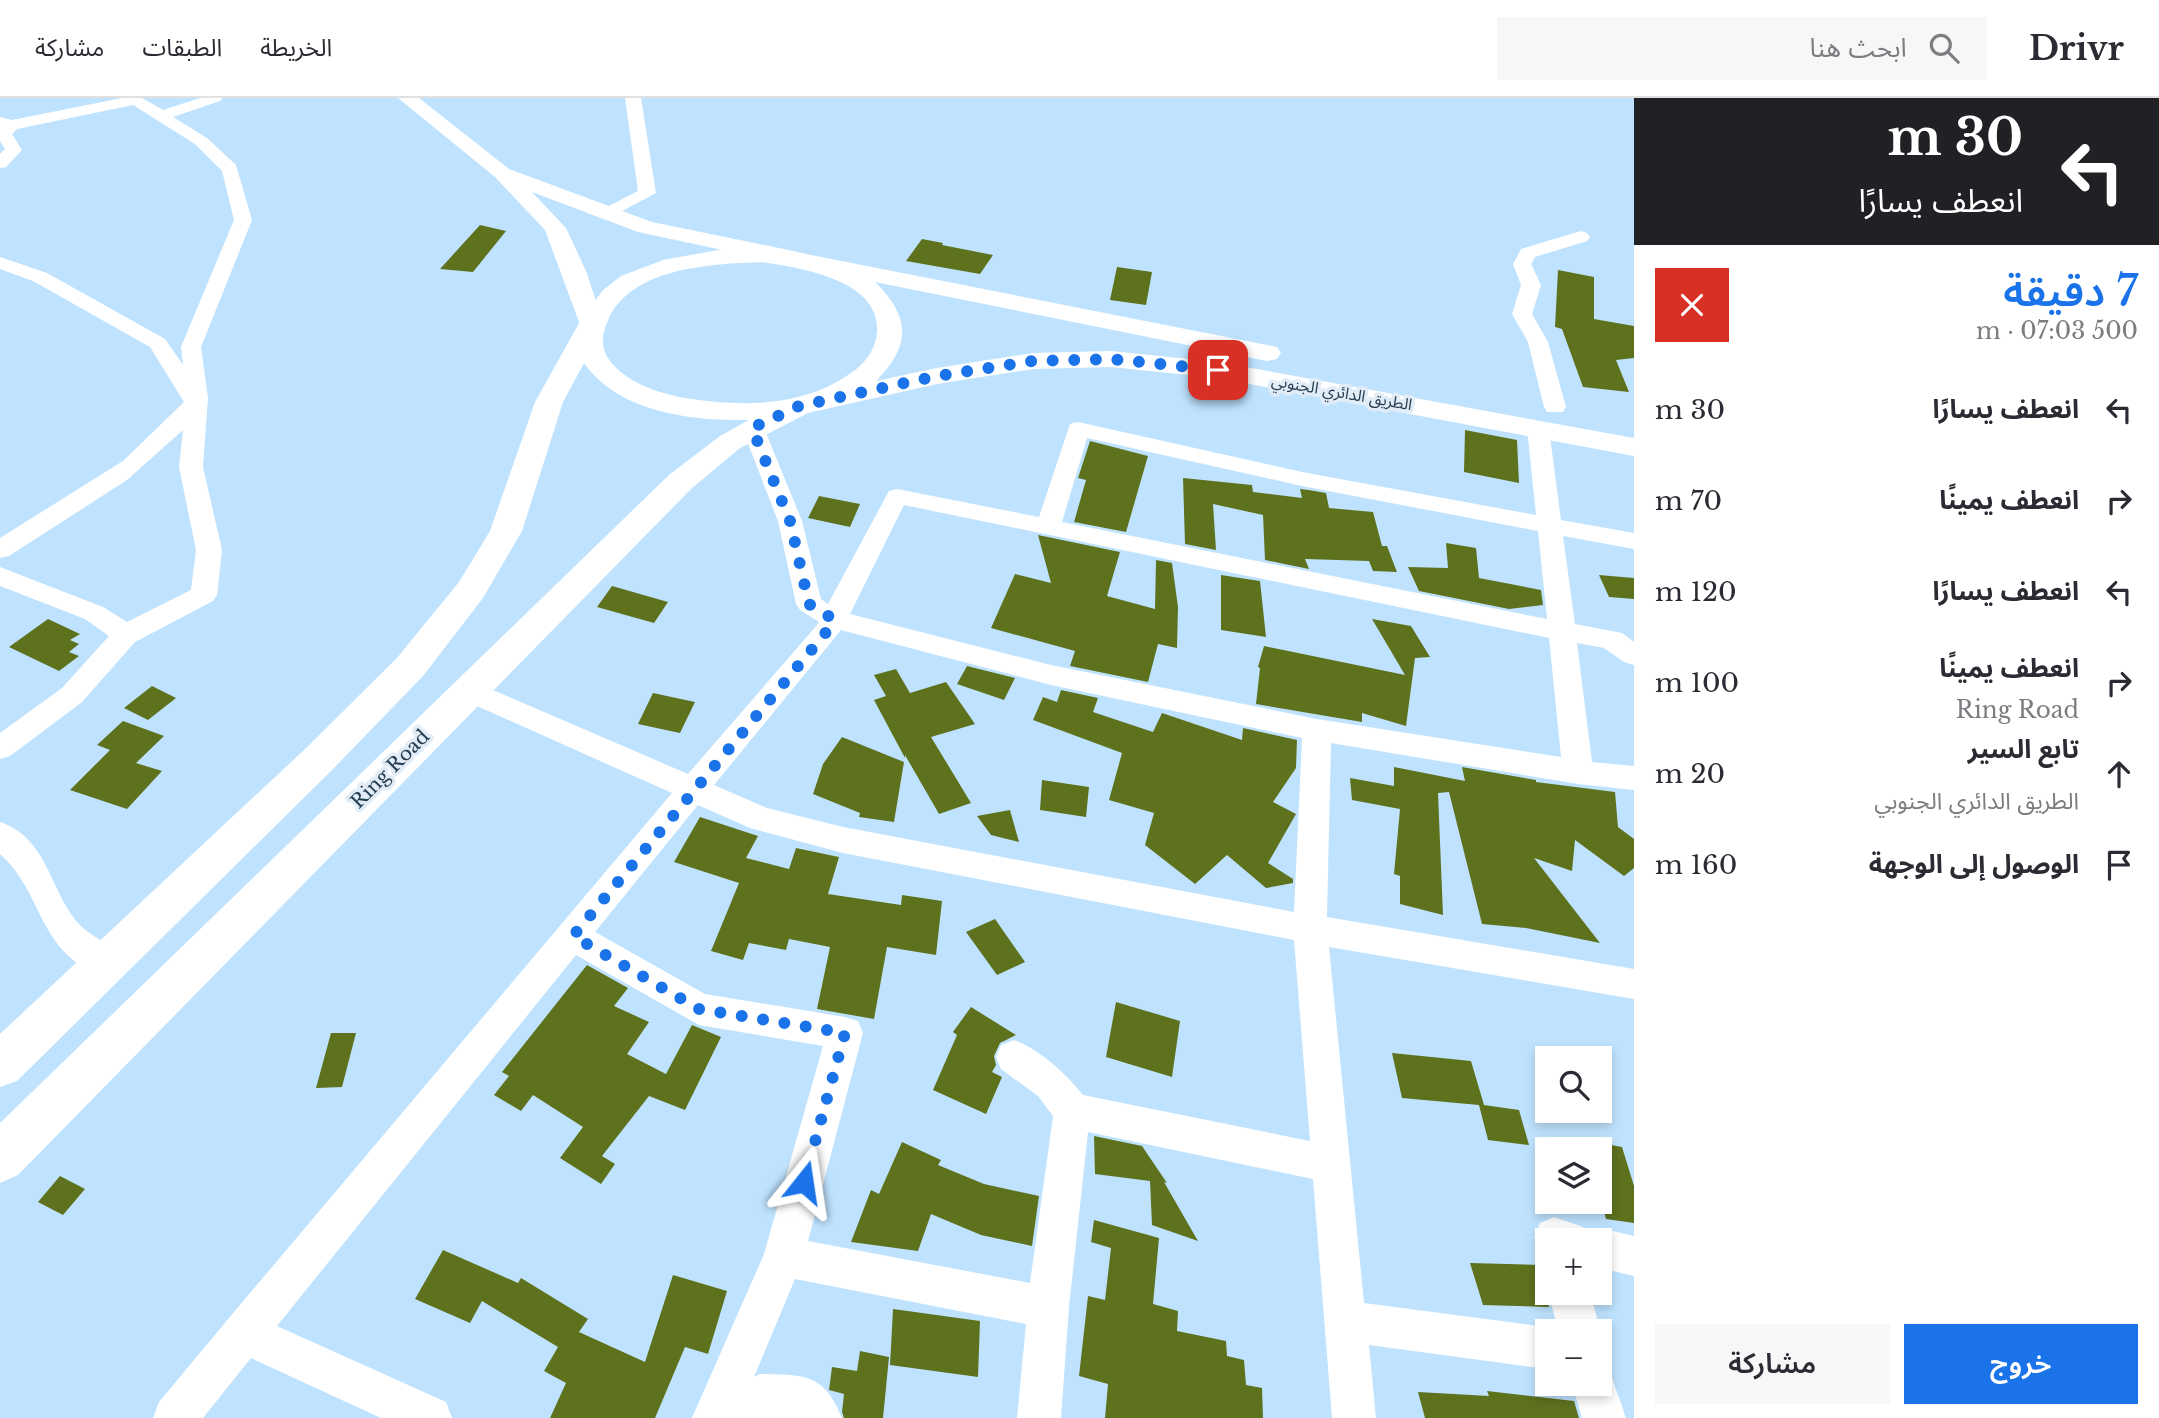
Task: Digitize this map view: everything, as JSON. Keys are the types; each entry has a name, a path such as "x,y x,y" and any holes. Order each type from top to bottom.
{"main road":[{"path":"0,1065 318,760 410,667 471,590 506,531 549,402 591,325 606,300 634,279 672,264 739,255 806,261 844,274 873,293 890,316 891,342 876,368 844,390 799,406 746,413 692,410 645,397 610,377 592,352 591,325"},
{"name":"الطريق الدائري الجنوبي","path":"806,261 1299,359 1546,418 1634,447"},
{"name":"الطريق الدائري الجنوبي","path":"799,406 937,376 1033,361 1111,359 1218,370 1546,418 1634,422"},
{"name":"Ring Road","path":"0,1158 680,482 752,428 799,406"}],"street":[{"path":"161,116 215,98"},
{"path":"407,98 502,173 555,228 574,271 591,325"},
{"path":"609,213 648,193 633,98"},
{"path":"0,748 72,695 125,635 204,595 208,550 191,467 197,404 191,347 243,220 230,169 201,141 135,100 4,123"},
{"path":"4,123 29,104"},
{"path":"0,163 14,150 4,134 4,123"},
{"path":"502,173 646,227 806,261"},
{"path":"1578,772 1549,524 1546,418 1538,342 1522,314 1531,285 1522,264 1528,253 1581,237"},
{"path":"0,263 40,277 158,344 197,404"},
{"path":"0,550 64,505 107,482 135,462 197,404"},
{"path":"752,428 790,521 809,604 833,619 1051,675 1317,730 1578,772 1634,778"},
{"path":"1048,528 1078,429 1302,478 1634,541"},
{"path":"175,1418 692,790 828,630 897,496 1612,640 1634,654"},
{"path":"0,576 94,613 108,620 125,635"},
{"path":"468,691 761,819 843,840 1310,929 1634,984"},
{"path":"1317,730 1310,929 1354,1418"},
{"path":"0,835 23,855 67,934 106,963"},
{"path":"573,936 699,1009 845,1033 784,1257 735,1410"},
{"path":"1014,1058 1051,1084 1072,1111 1331,1164"},
{"path":"1039,1418 1048,1307 1072,1111"},
{"path":"1612,1251 1634,1256"},
{"path":"784,1257 1048,1307"},
{"path":"1345,1321 1535,1346"},
{"path":"244,1333 430,1418"},
{"path":"735,1410 760,1396 803,1397 820,1418"},
{"path":"1598,1396 1604,1418"}],"building":[{"path":"480,225 506,231 473,272 440,269"},
{"path":"922,239 993,255 980,274 906,261"},
{"path":"1117,267 1152,272 1146,305 1110,300"},
{"path":"1558,270 1594,277 1594,319 1634,326 1634,358 1616,360 1629,392 1583,387 1562,329 1555,327"},
{"path":"1465,430 1517,440 1519,483 1464,472"},
{"path":"1090,441 1148,456 1126,532 1074,522 1086,480 1078,478"},
{"path":"1183,478 1252,485 1253,492 1302,498 1300,489 1326,493 1329,508 1373,512 1382,546 1387,546 1397,572 1373,571 1369,561 1305,559 1309,569 1265,560 1263,515 1213,504 1216,550 1185,544"},
{"path":"819,496 860,504 850,527 808,518"},
{"path":"1038,535 1120,552 1107,596 1155,609 1156,560 1172,563 1178,607 1177,648 1158,644 1148,682 1070,666 1075,651 991,628 1015,574 1051,583"},
{"path":"1446,543 1476,548 1479,578 1541,590 1543,605 1509,609 1419,591 1408,567 1448,568"},
{"path":"1221,575 1260,581 1266,637 1221,630"},
{"path":"1599,575 1634,578 1634,599 1609,597"},
{"path":"612,586 668,602 654,623 597,607"},
{"path":"48,619 80,634 70,640 79,644 69,652 79,656 59,671 9,647"},
{"path":"1372,619 1411,626 1430,657 1415,658 1406,726 1362,713 1362,722 1256,704 1258,667 1264,646 1405,675"},
{"path":"967,666 1015,678 1004,700 957,684"},
{"path":"896,669 910,693 946,682 975,724 931,737 971,803 939,814 905,755 905,758 874,700 886,696 874,675"},
{"path":"152,686 176,698 148,720 124,708"},
{"path":"1061,690 1098,698 1093,712 1153,732 1162,713 1242,740 1243,728 1297,740 1296,768 1273,802 1296,814 1268,863 1293,879 1293,883 1266,888 1227,855 1195,884 1145,845 1154,813 1109,800 1122,753 1033,720 1043,697 1057,702"},
{"path":"653,693 695,702 680,733 638,724"},
{"path":"123,721 164,736 136,763 162,771 127,809 70,790 110,750 97,745"},
{"path":"842,737 904,762 894,822 859,817 860,813 813,794 823,764"},
{"path":"1394,767 1465,781 1462,767 1536,782 1615,792 1618,827 1634,839 1634,868 1624,876 1575,840 1572,871 1534,858 1600,943 1526,928 1482,924 1449,792 1438,793 1443,915 1400,904 1400,876 1394,874 1400,809 1352,800 1350,778 1394,786"},
{"path":"1042,780 1089,787 1086,817 1040,810"},
{"path":"1010,810 1019,842 991,835 977,816"},
{"path":"700,817 758,836 746,858 789,869 796,848 839,857 828,894 901,905 902,895 942,901 936,955 887,947 874,1019 817,1009 830,947 789,939 786,950 749,943 743,960 711,951 739,883 674,862"},
{"path":"995,919 1025,962 997,975 966,932"},
{"path":"587,965 628,988 614,1006 649,1022 627,1054 666,1074 692,1025 721,1037 685,1110 649,1096 602,1156 615,1164 601,1184 560,1158 583,1127 533,1095 521,1111 494,1095 509,1076 502,1072"},
{"path":"1116,1002 1180,1021 1172,1077 1106,1057"},
{"path":"971,1007 1016,1035 1000,1043 994,1056 996,1065 992,1072 1002,1077 986,1114 933,1090 957,1035 953,1032"},
{"path":"331,1033 356,1033 342,1087 316,1088"},
{"path":"1392,1053 1471,1061 1484,1105 1519,1110 1529,1145 1488,1140 1479,1105 1402,1098"},
{"path":"1094,1136 1142,1146 1167,1183 1164,1182 1198,1241 1152,1225 1150,1181 1095,1174"},
{"path":"902,1142 941,1160 938,1165 984,1184 1039,1196 1032,1246 981,1235 931,1214 918,1251 851,1242 871,1190 879,1194"},
{"path":"1612,1145 1622,1147 1634,1186 1634,1223 1606,1219 1605,1214 1612,1214"},
{"path":"60,1176 85,1189 63,1215 38,1202"},
{"path":"1094,1220 1159,1238 1153,1304 1178,1311 1177,1331 1226,1341 1227,1356 1244,1360 1246,1385 1262,1388 1263,1418 1105,1418 1108,1384 1079,1376 1088,1296 1105,1300 1111,1248 1091,1242"},
{"path":"443,1250 518,1283 521,1278 588,1319 579,1332 645,1362 673,1275 727,1291 708,1354 685,1347 655,1418 550,1418 566,1383 544,1371 558,1347 482,1301 470,1323 415,1299"},
{"path":"1470,1263 1535,1265 1535,1305 1549,1307 1483,1305"},
{"path":"893,1309 980,1321 978,1377 890,1365"},
{"path":"860,1351 889,1357 883,1418 844,1418 844,1394 829,1390 832,1367 857,1371"},
{"path":"1487,1391 1574,1401 1579,1418 1425,1418 1418,1392 1489,1396"}],"route":[{"path":"804,1182 845,1033 699,1009 573,936 828,630 833,619 809,604 790,521 752,428 799,406 937,376 1033,361 1111,359 1218,370"}]}
